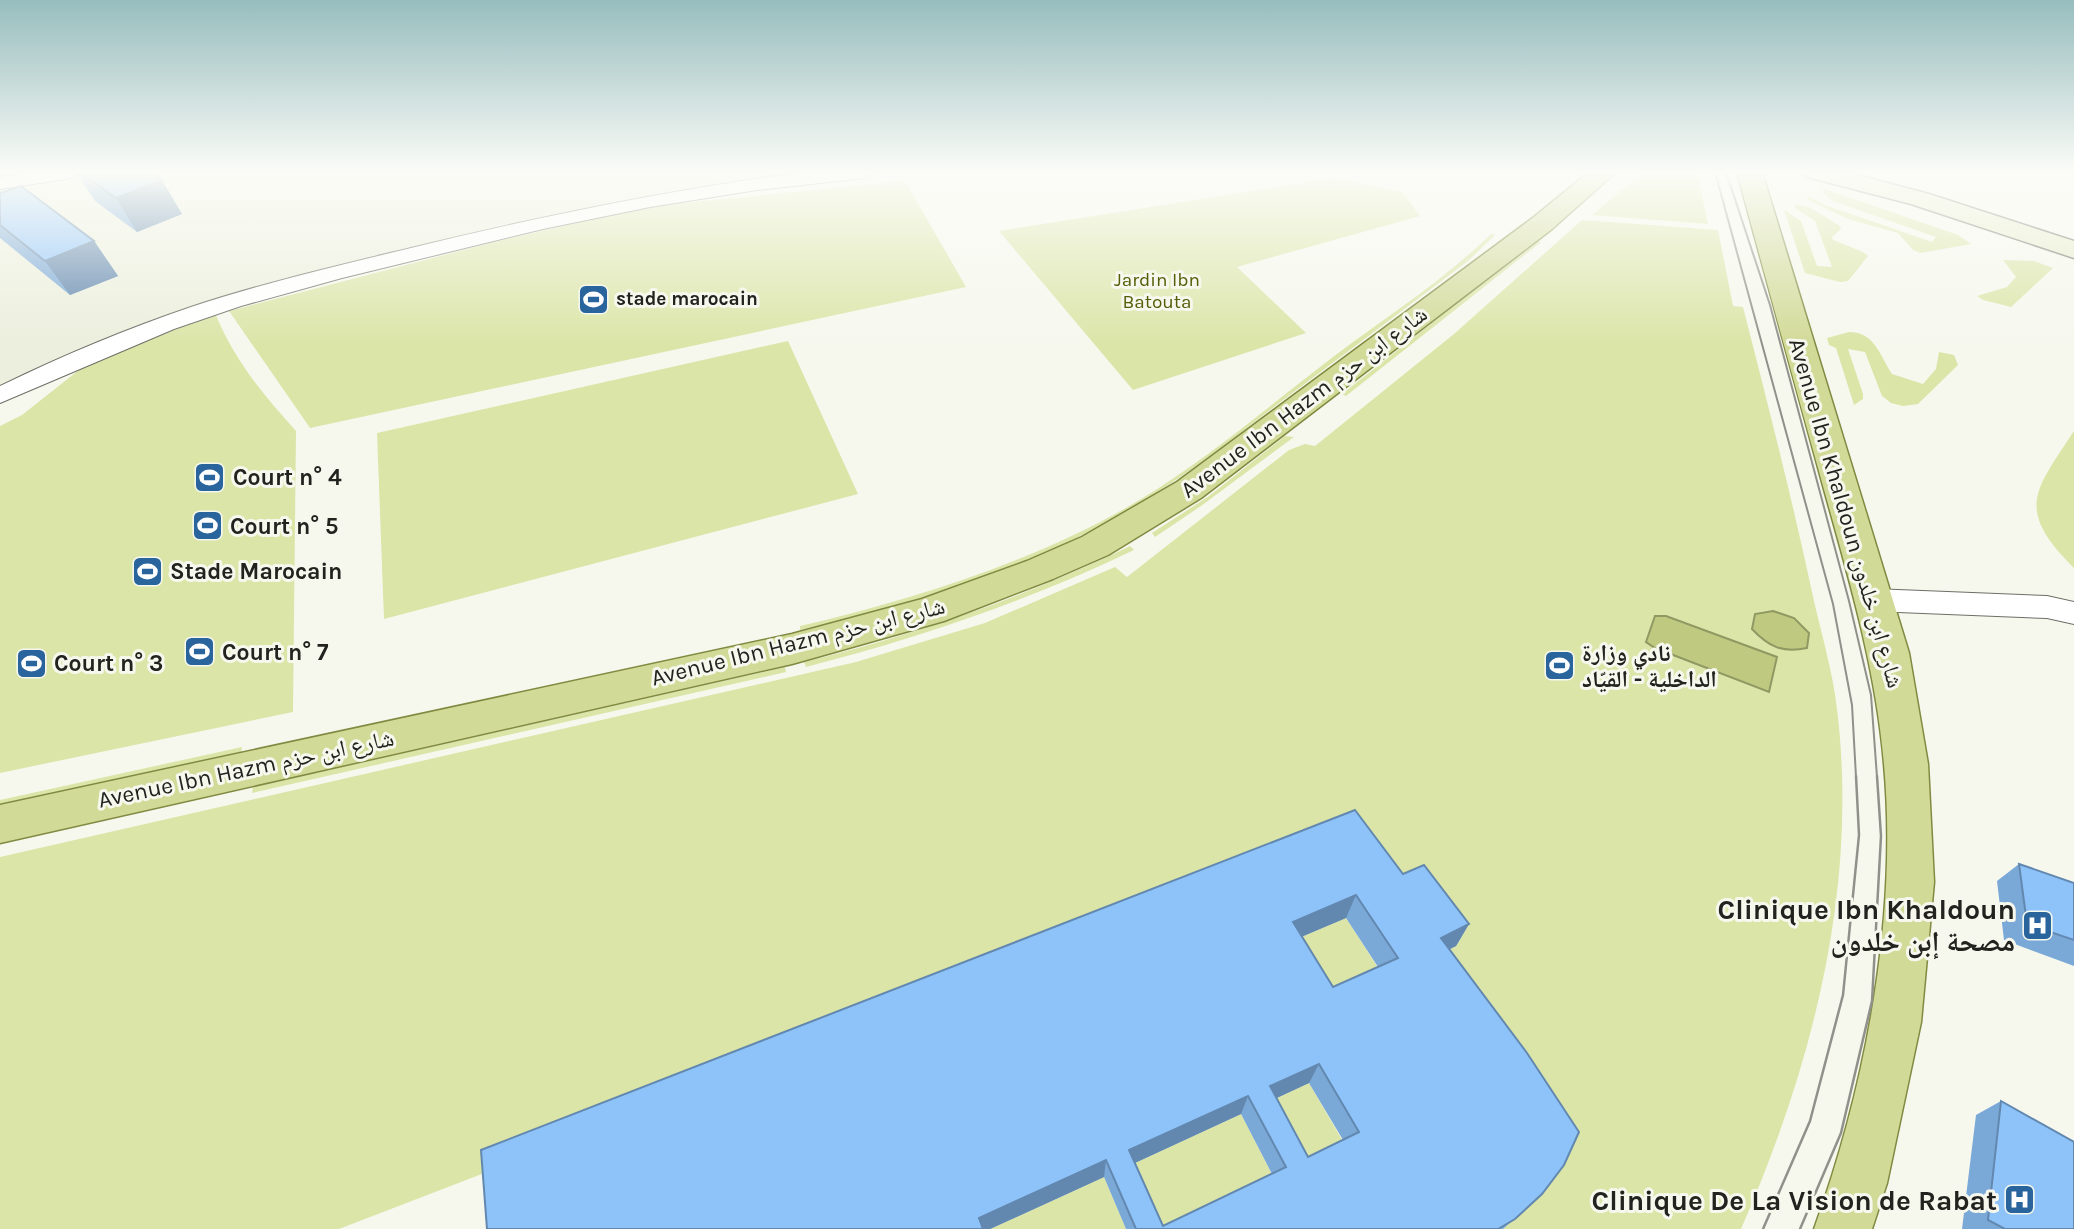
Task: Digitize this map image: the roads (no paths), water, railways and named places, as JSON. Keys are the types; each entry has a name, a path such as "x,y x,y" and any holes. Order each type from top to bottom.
{"main road":[{"name":"Avenue Ibn Hazm شارع ابن حزم","path":"0,824 792,649 930,611 1040,570 1095,546 1189,490 1535,229"},
{"name":"Avenue Ibn Khaldoun شارع ابن خلدون","path":"1766,229 1889,653 1902,727 1911,828 1911,882 1896,1022 1869,1143 1843,1229"},
{"path":"2012,229 2074,250"}],"street":[{"path":"0,395 86,355 167,323 337,273 516,229"},
{"path":"1873,600 2047,607 2074,612"}],"tram line":[{"path":"1731,229 1833,604 1852,705 1856,777"},
{"path":"1745,229 1770,305 1849,601 1871,695 1877,777"},
{"path":"1763,1229 1810,1121 1843,995 1859,835 1856,776"},
{"path":"1800,1229 1841,1133 1872,1001 1881,836 1877,776"}],"place":[{"name":"stade marocain","path":"593,299"},
{"name":"Court n° 4","path":"210,477"},
{"name":"Court n° 5","path":"207,526"},
{"name":"Stade Marocain","path":"147,571"},
{"name":"Court n° 7","path":"199,652"},
{"name":"Court n° 3","path":"31,663"},
{"name":"نادي وزارة الداخلية - القيّاد","path":"1559,666"},
{"name":"Clinique Ibn Khaldoun مصحة إبن خلدون","path":"2038,925"},
{"name":"Clinique De La Vision de Rabat","path":"2020,1200"}],"park label":[{"name":"Jardin Ibn Batouta","path":"1157,291"}]}
